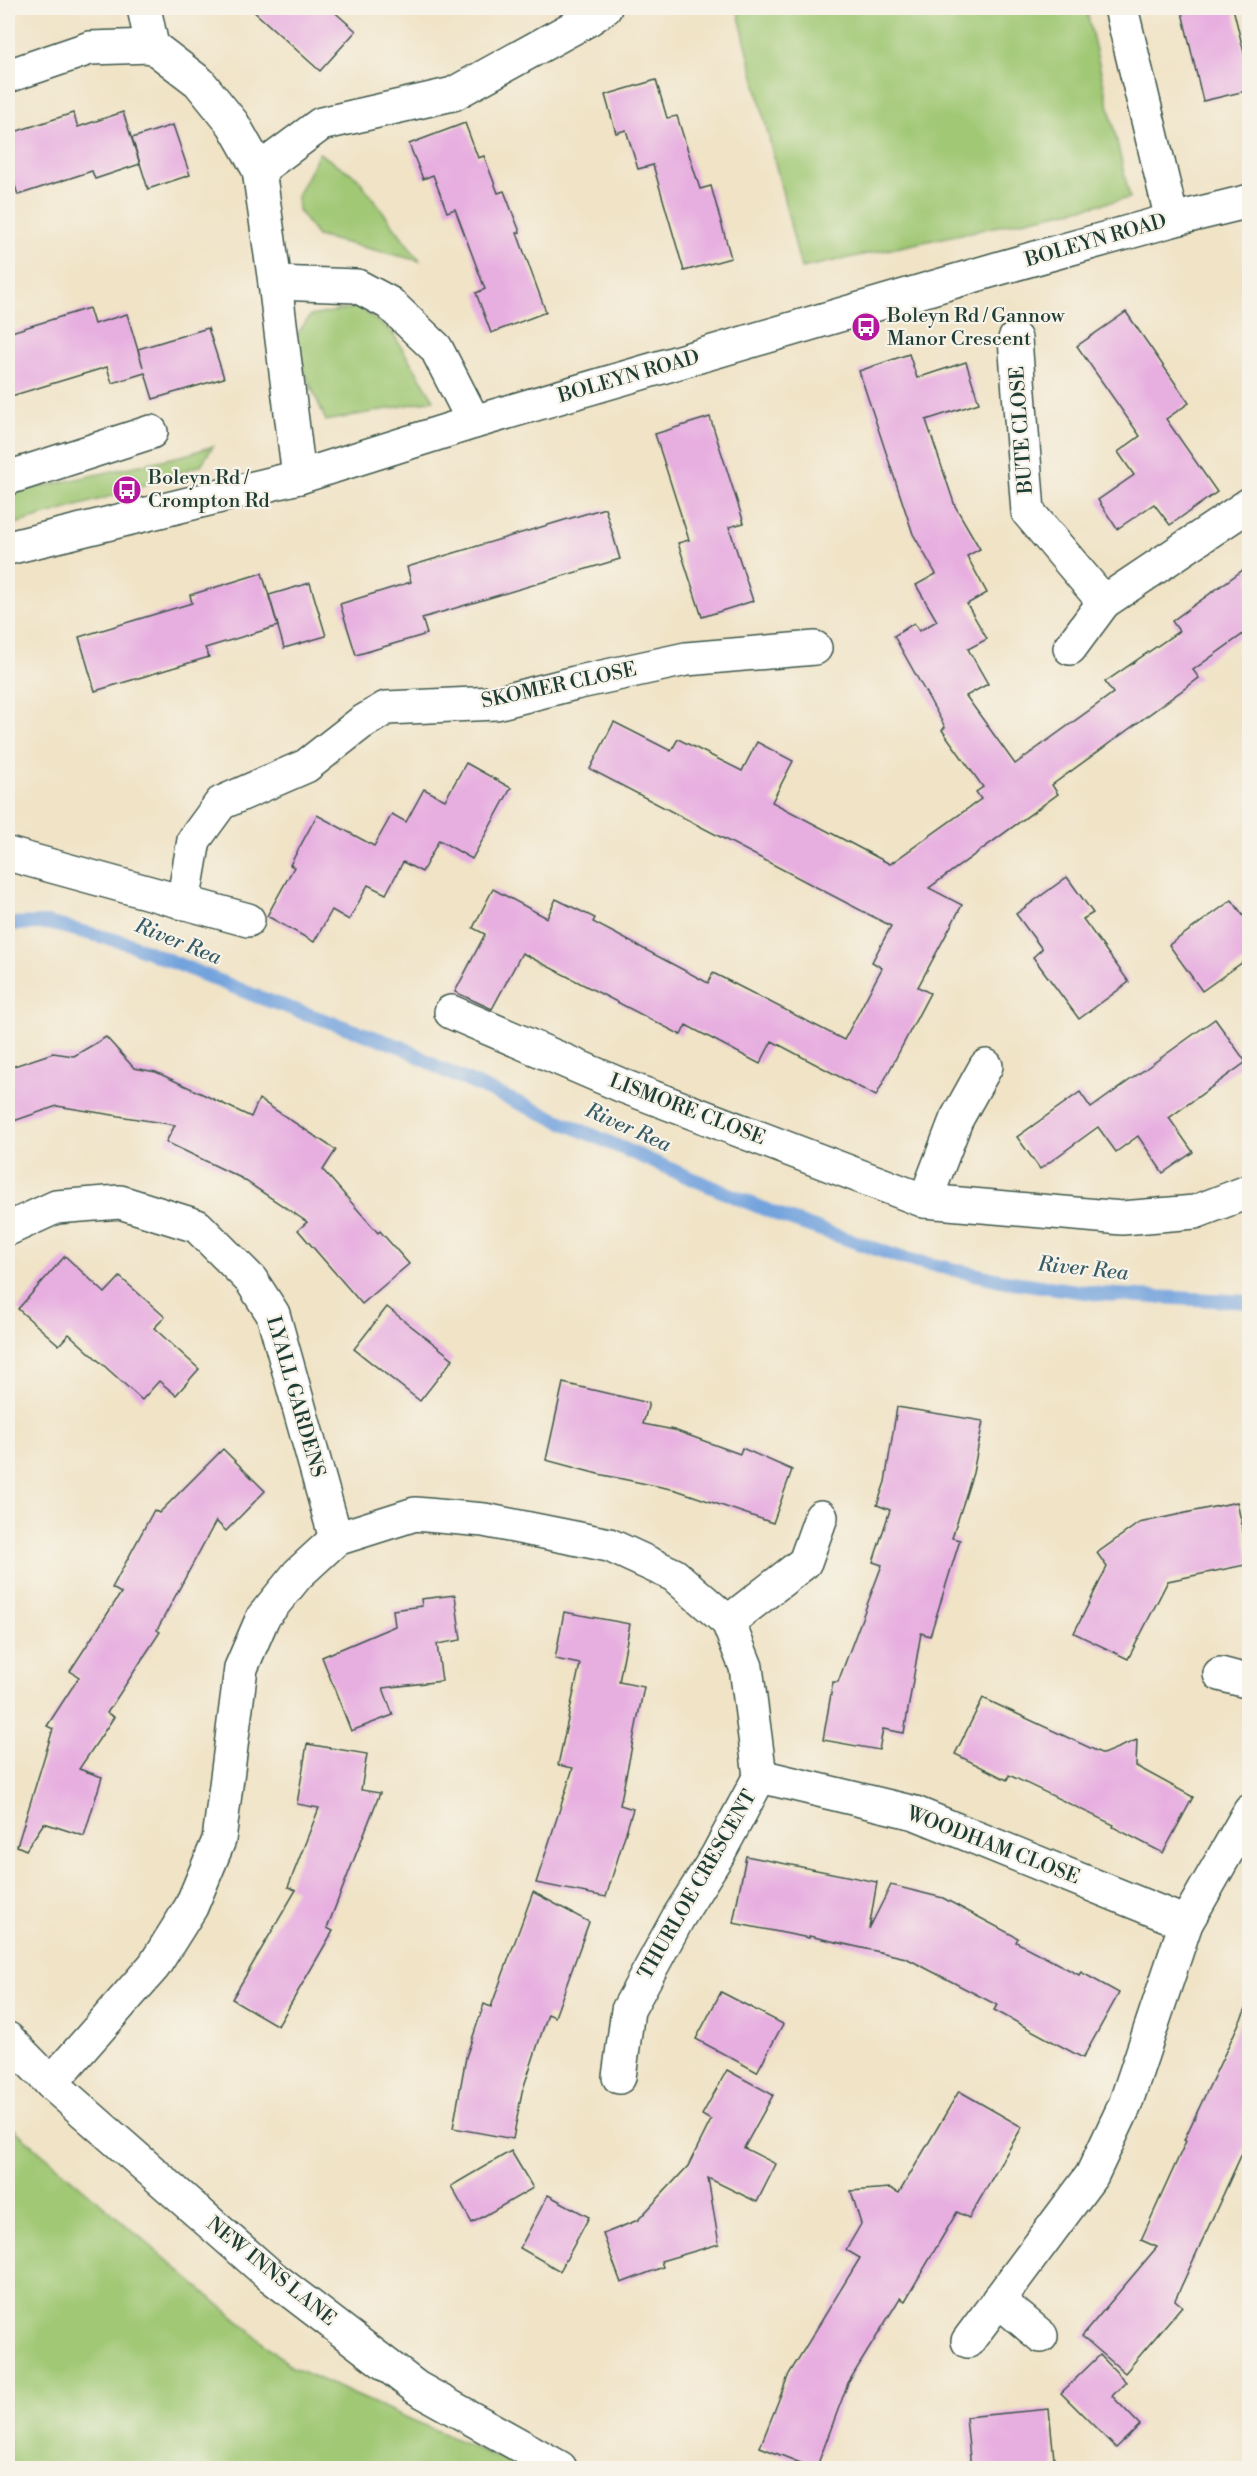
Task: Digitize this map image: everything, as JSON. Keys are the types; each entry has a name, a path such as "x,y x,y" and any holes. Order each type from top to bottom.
{"street":[{"path":"144,8 152,46"},
{"path":"259,170 321,124 453,94 605,8"},
{"path":"1121,8 1172,220"},
{"path":"8,76 90,48 152,46 199,82 233,124 259,170 276,283 299,477"},
{"name":"BOLEYN ROAD","path":"8,549 299,477 474,422 1000,268 1172,220 1250,201"},
{"path":"276,283 357,286 389,303 436,348 474,422"},
{"name":"BUTE CLOSE","path":"1015,339 1028,512 1104,602"},
{"path":"8,478 151,432"},
{"path":"1071,648 1104,602 1250,504"},
{"name":"SKOMER CLOSE","path":"183,903 194,840 221,803 306,766 361,723 386,708 496,703 575,682 686,659 815,648"},
{"path":"8,854 248,920"},
{"name":"LISMORE CLOSE","path":"451,1012 623,1086 925,1201 1122,1218 1195,1212 1250,1191"},
{"path":"925,1201 956,1120 986,1066"},
{"name":"LYALL GARDENS","path":"8,1229 56,1207 120,1202 197,1226 252,1280 273,1314 336,1539"},
{"name":"THURLOE CRESCENT","path":"51,2083 154,1966 191,1907 219,1840 241,1668 263,1617 298,1574 336,1539 414,1514 484,1520 609,1545 674,1575 728,1622 746,1667 760,1776 717,1856 678,1918 628,2010 619,2077"},
{"path":"728,1622 805,1562 821,1517"},
{"name":"WOODHAM CLOSE","path":"760,1776 915,1813 1186,1923"},
{"path":"968,2341 1092,2175 1125,2105 1186,1923 1250,1811"},
{"name":"NEW INNS LANE","path":"8,2039 51,2083 273,2277 417,2388 560,2469"},
{"path":"998,2300 1041,2336"}],"green space":[{"path":"737,8 1086,8 1130,198 801,268"},
{"path":"319,153 357,177 420,261 317,236 298,210 297,196"},
{"path":"358,307 392,332 434,400 326,421 292,342 310,316"},
{"path":"213,446 201,465 115,495 8,526 8,494 185,455"},
{"path":"8,2124 292,2367 521,2468 8,2468"}],"building":[{"path":"250,8 330,8 356,31 320,71"},
{"path":"1181,8 1233,8 1250,77 1250,90 1203,101"},
{"path":"656,80 667,118 677,116 700,189 711,186 731,258 684,271 653,165 638,169 626,130 616,133 605,95"},
{"path":"123,112 140,164 95,179 92,171 18,195 8,164 8,134 73,113 78,127"},
{"path":"465,123 478,158 484,156 498,193 504,191 546,312 491,333 476,293 485,289 455,209 447,212 433,175 423,179 409,144"},
{"path":"173,125 190,175 148,189 132,138"},
{"path":"89,308 94,324 127,314 143,367 138,349 208,328 224,378 153,399 145,373 112,383 107,367 8,397 8,333"},
{"path":"1126,312 1189,403 1166,419 1217,492 1170,525 1154,504 1117,529 1098,500 1134,475 1118,452 1140,436 1077,346"},
{"path":"909,354 917,378 966,362 979,403 926,420 955,506 980,549 967,556 987,593 967,604 987,639 968,649 988,684 966,696 1015,764 1113,693 1105,682 1179,631 1172,621 1250,565 1250,629 1193,670 1199,678 1052,785 1058,794 929,888 962,905 918,987 930,993 876,1096 772,1041 760,1064 686,1025 681,1035 522,953 492,1009 455,992 485,934 473,928 493,889 547,918 556,899 595,918 593,922 708,983 713,973 844,1040 882,968 872,962 891,926 590,769 614,722 671,751 678,739 742,771 757,742 793,761 772,802 890,864 981,799 976,792 983,787 942,730 945,727 894,636 914,623 919,631 937,621 916,585 936,574 913,534 859,371"},
{"path":"710,417 744,523 729,527 753,601 702,617 678,543 689,540 655,434"},
{"path":"605,508 620,559 422,618 427,634 356,655 340,604 411,582 407,567"},
{"path":"262,573 278,626 205,648 209,657 95,691 79,637 192,603 190,595"},
{"path":"310,583 326,636 284,648 269,595"},
{"path":"466,763 511,788 472,859 439,840 422,872 403,862 386,894 368,885 349,920 332,910 314,942 267,916 294,867 290,865 317,815 374,846 392,814 406,822 424,789 445,800"},
{"path":"1067,877 1093,913 1083,919 1129,982 1079,1019 1033,957 1042,949 1016,914"},
{"path":"1232,900 1250,925 1250,957 1202,991 1169,945"},
{"path":"1215,1019 1246,1062 1169,1118 1193,1152 1163,1173 1138,1136 1116,1152 1098,1127 1040,1169 1017,1137 1080,1092 1091,1108"},
{"path":"106,1037 134,1068 156,1072 251,1117 259,1099 336,1150 323,1170 378,1233 380,1231 409,1264 362,1304 298,1230 307,1222 241,1178 166,1142 175,1125 57,1106 8,1123 8,1068 53,1053 74,1056"},
{"path":"65,1256 105,1293 120,1277 165,1317 154,1328 199,1369 176,1395 159,1381 142,1400 69,1334 59,1345 18,1309"},
{"path":"387,1307 453,1359 420,1401 354,1349"},
{"path":"563,1383 649,1403 643,1424 674,1430 740,1454 742,1448 792,1470 773,1523 676,1490 598,1474 546,1460"},
{"path":"897,1407 983,1421 973,1473 952,1538 960,1540 930,1636 921,1633 904,1733 883,1729 879,1750 823,1740 833,1682 838,1682 882,1565 873,1562 890,1510 877,1505 885,1482"},
{"path":"223,1449 265,1491 226,1531 216,1521 157,1630 160,1632 107,1713 114,1717 79,1769 102,1777 84,1836 44,1823 26,1850 17,1846 53,1729 47,1726 79,1677 70,1671 121,1593 112,1588 154,1510 159,1513"},
{"path":"1237,1502 1250,1564 1168,1581 1128,1659 1074,1633 1107,1567 1097,1553 1139,1523"},
{"path":"455,1595 461,1640 437,1644 442,1681 383,1688 393,1715 351,1731 322,1657 395,1626 393,1610 422,1606 421,1599"},
{"path":"564,1612 630,1624 619,1682 644,1687 620,1805 633,1809 606,1897 536,1883 573,1768 558,1765 580,1664 555,1659"},
{"path":"983,1698 1103,1754 1137,1740 1136,1766 1193,1797 1163,1853 1113,1827 1114,1825 1009,1775 1007,1780 955,1754"},
{"path":"307,1744 367,1754 361,1790 380,1793 327,1928 333,1931 278,2026 232,1999 296,1890 288,1887 319,1808 297,1804"},
{"path":"746,1856 877,1882 869,1929 891,1885 943,1898 1018,1938 1016,1942 1079,1975 1081,1972 1119,1993 1083,2058 994,2010 997,2005 906,1958 809,1936 809,1938 733,1923"},
{"path":"533,1892 589,1922 555,2017 548,2014 522,2092 513,2139 453,2128 466,2057 484,2004 491,2007"},
{"path":"721,1992 783,2024 757,2072 696,2039"},
{"path":"1250,2000 1250,2136 1175,2300 1182,2306 1125,2373 1082,2336 1157,2247 1141,2240 1186,2141 1184,2140"},
{"path":"727,2070 773,2095 744,2148 776,2164 757,2202 708,2178 719,2244 661,2261 663,2267 621,2283 603,2234 638,2220 688,2166 711,2120 702,2115"},
{"path":"959,2091 1022,2127 969,2218 957,2212 905,2301 900,2298 848,2383 816,2469 760,2447 789,2374 860,2258 846,2250 861,2224 851,2191 890,2188 899,2193"},
{"path":"511,2151 533,2188 472,2223 451,2186"},
{"path":"548,2195 589,2217 560,2271 520,2248"},
{"path":"1100,2355 1126,2382 1112,2396 1140,2425 1116,2448 1061,2393"},
{"path":"1049,2409 1055,2469 971,2469 966,2417"}],"waterway":[{"name":"River Rea","path":"8,924 48,923 127,943 258,997 402,1047 443,1070 783,1217 902,1258 1005,1281 1100,1294 1250,1302"}],"place":[{"name":"Boleyn Rd / Gannow Manor Crescent","path":"866,327"},
{"name":"Boleyn Rd / Crompton Rd","path":"127,490"}]}
